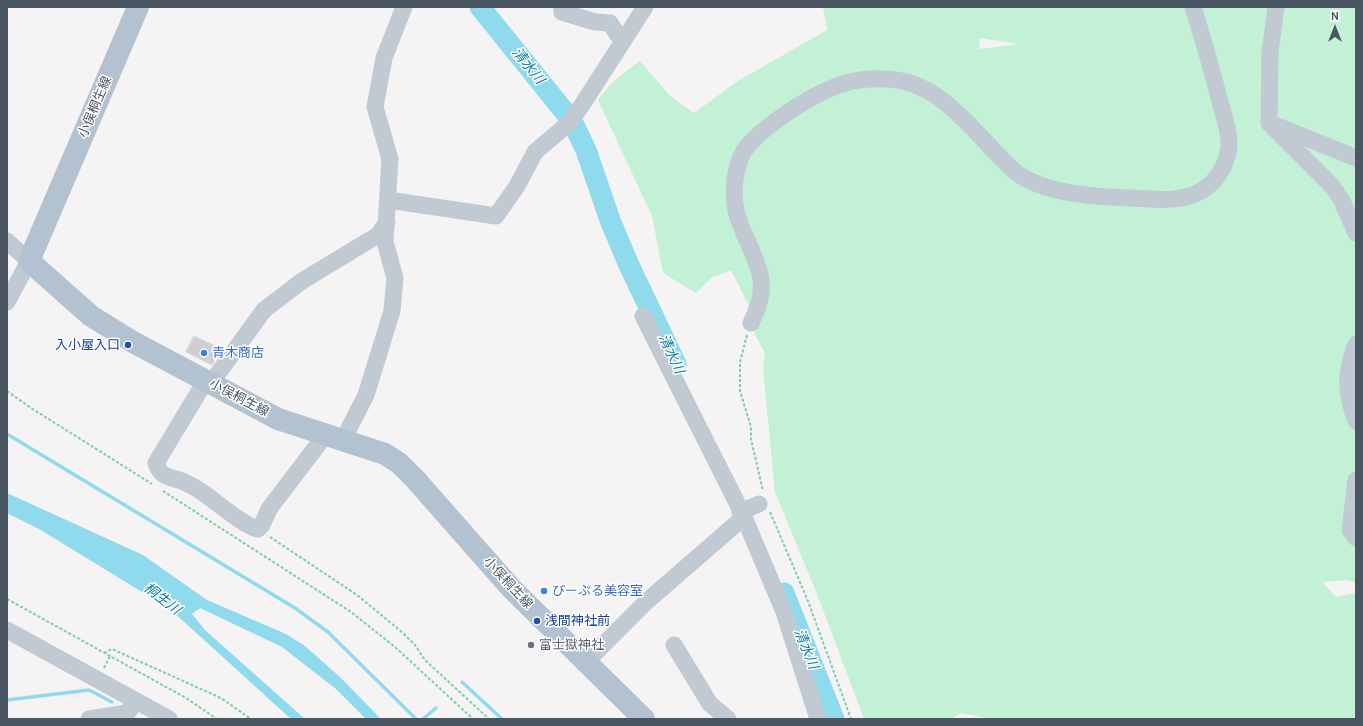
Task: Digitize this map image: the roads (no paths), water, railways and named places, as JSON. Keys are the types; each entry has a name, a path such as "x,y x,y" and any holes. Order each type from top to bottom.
{"main road":[{"name":"小俣桐生線","path":"138,7 29,261 66,296 105,325 208,382 278,419 386,454 399,463 511,588 644,719"}],"street":[{"path":"387,222 378,235 302,281 264,310 208,382 156,463 158,470 170,479 188,484 213,499 249,526 258,528 262,525 269,509 334,437 366,394 392,311 395,278 385,242 387,222 390,159 375,107 384,58 404,7"},
{"path":"562,7 562,12 595,22 610,23 617,34 624,40"},
{"path":"388,200 496,216 517,186 535,152 569,123 582,105 645,7"},
{"path":"751,323 759,304 761,280 754,254 736,212 736,178 741,156 748,145 778,120 816,96 855,80 894,80 910,83 931,91 947,104 1015,172 1032,182 1055,189 1124,198 1168,198 1186,196 1203,190 1223,169 1228,153 1227,132 1209,56 1193,7"},
{"path":"1276,7 1270,52 1269,123 1333,187 1342,201 1356,234"},
{"path":"1269,123 1356,158"},
{"path":"7,241 29,261 7,302"},
{"path":"643,316 742,514 784,612 818,719"},
{"path":"1356,344 1347,372 1347,392 1356,421"},
{"path":"1356,480 1350,530 1353,537 1356,538"},
{"path":"586,662 646,602 742,514 762,502"},
{"path":"7,630 143,709 169,719"},
{"path":"674,645 710,704 728,719"},
{"path":"89,719 143,709"}],"water":[{"name":"桐生川","path":"7,493 143,555 207,600 286,634 305,646 340,677 381,719 366,719 336,689 282,647 200,608 192,614 205,630 305,719 291,719 170,609 39,529 7,513"}],"waterway":[{"name":"清水川","path":"480,7 572,121 586,150 610,220 628,263 676,364"},
{"path":"7,434 295,608 328,632 416,719"},
{"name":"清水川","path":"784,593 834,719"},
{"path":"462,682 502,719"},
{"path":"7,700 89,690 112,702"},
{"path":"423,719 436,708"}],"place":[{"name":"入小屋入口","path":"128,345"},
{"name":"青木商店","path":"204,353"},
{"name":"ぴーぷる美容室","path":"544,591"},
{"name":"浅間神社前","path":"537,621"},
{"name":"富士獄神社","path":"531,645"}]}
